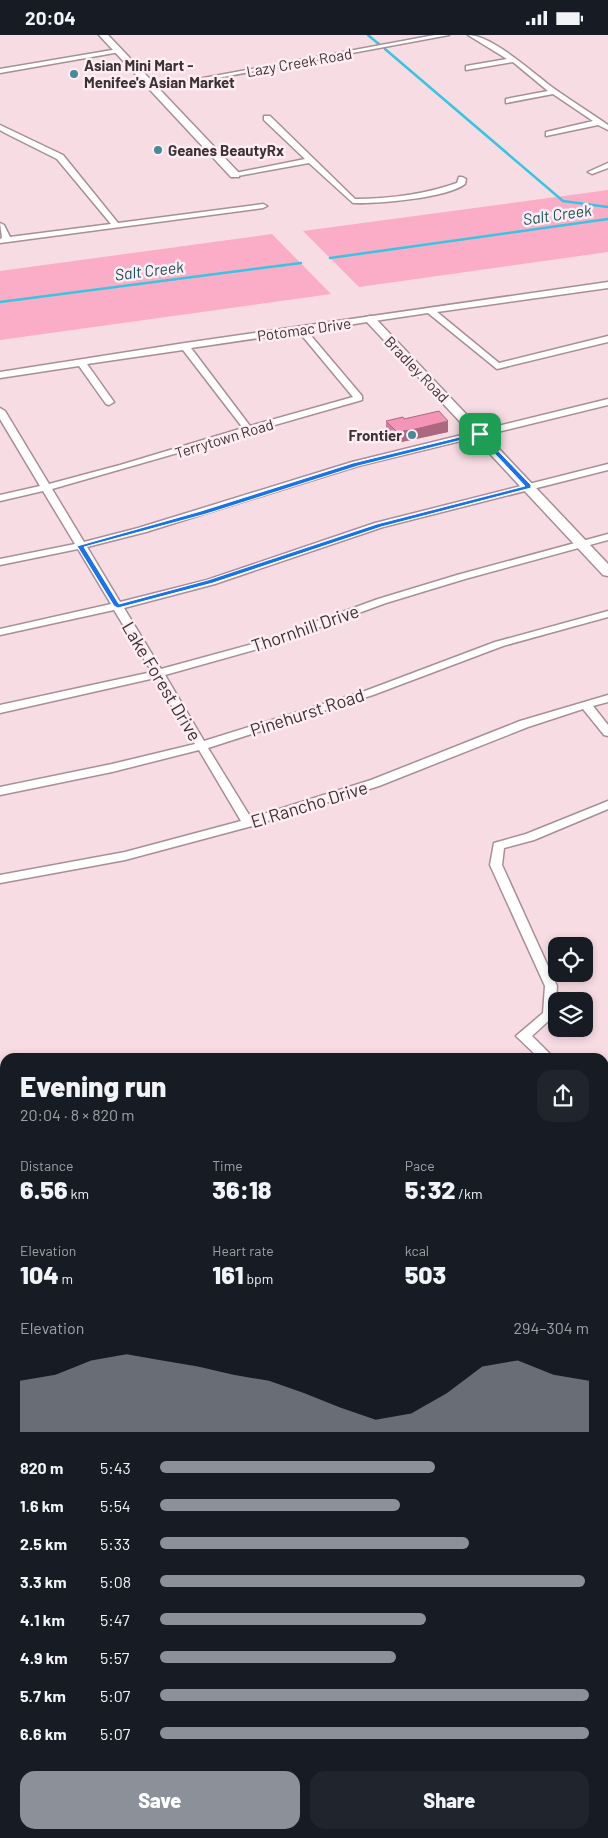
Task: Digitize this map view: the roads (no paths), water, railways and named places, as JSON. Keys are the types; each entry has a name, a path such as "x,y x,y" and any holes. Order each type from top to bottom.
{"street":[{"path":"103,35 234,175 311,160"},
{"name":"Lazy Creek Road","path":"153,88 446,35"},
{"path":"471,35 514,60 554,92 608,128"},
{"path":"0,71 118,51"},
{"path":"468,68 514,60"},
{"path":"509,101 554,92"},
{"path":"267,117 352,201 408,196 446,189 461,184 462,179"},
{"path":"549,134 600,122"},
{"path":"0,127 15,137 48,149 60,157 116,225"},
{"path":"592,173 608,165"},
{"path":"0,225 4,241 263,206"},
{"name":"Potomac Drive","path":"0,375 185,346 608,285"},
{"path":"429,310 497,366 608,339"},
{"name":"Bradley Road","path":"370,319 608,571"},
{"name":"Terrytown Road","path":"0,498 46,489 152,460 248,429 329,409 359,398 301,329"},
{"path":"185,346 248,429"},
{"path":"82,363 109,403"},
{"path":"0,562 80,546 204,513 355,464 608,402"},
{"name":"Lake Forest Drive","path":"0,411 248,823"},
{"path":"0,632 118,606 211,582 379,525 608,467"},
{"name":"Thornhill Drive","path":"0,709 157,673 264,644 382,601 461,577 608,537"},
{"name":"Pinehurst Road","path":"0,791 112,768 201,746 369,693 499,644 608,614"},
{"name":"El Rancho Drive","path":"0,879 125,856 248,823 375,783 524,724 608,698"},
{"path":"585,704 608,732"},
{"path":"542,1053 523,1036 549,1015 551,986 496,865 498,846 530,837 608,805"}],"waterway":[{"path":"368,35 380,45"},
{"path":"385,49 563,201 608,207"},
{"name":"Salt Creek","path":"330,258 608,219"},
{"name":"Salt Creek","path":"0,302 301,263"}],"place":[{"name":"Asian Mini Mart - Menifee's Asian Market","path":"74,74"},
{"name":"Geanes BeautyRx","path":"158,150"},
{"name":"Frontier","path":"412,435"}]}
